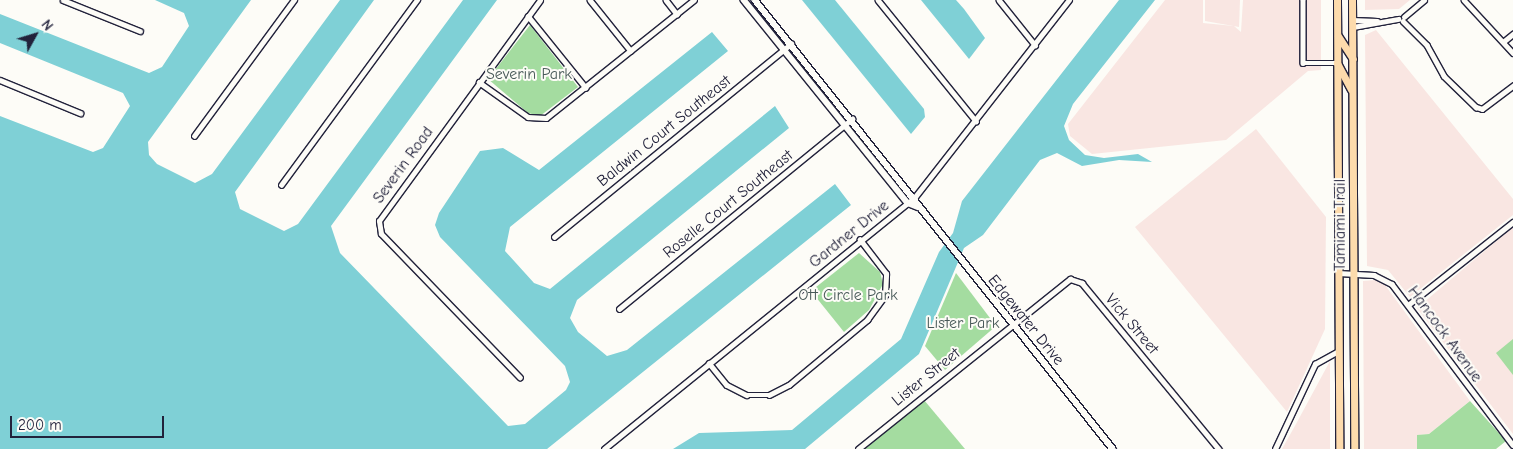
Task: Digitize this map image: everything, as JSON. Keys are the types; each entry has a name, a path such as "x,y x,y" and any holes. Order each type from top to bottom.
{"main road":[{"name":"Tamiami Trail","path":"1337,0 1339,449"},
{"name":"Tamiami Trail","path":"1352,0 1354,449"},
{"path":"1337,33 1353,59"},
{"path":"1338,62 1353,94"}],"street":[{"path":"63,0 140,31"},
{"path":"194,136 294,0"},
{"path":"281,185 417,0"},
{"name":"Severin Road","path":"520,378 378,228 382,215 540,0"},
{"path":"590,0 631,51"},
{"path":"666,0 677,14"},
{"path":"479,82 534,119 552,115 694,0"},
{"path":"744,0 908,203 918,207"},
{"name":"Edgewater Drive","path":"755,0 915,197 918,207 945,242 1113,449"},
{"path":"878,0 976,121"},
{"path":"999,0 1035,45"},
{"name":"Gardner Drive","path":"604,449 915,197 1069,0"},
{"path":"1302,0 1303,63 1338,62"},
{"path":"1353,24 1401,19 1424,0"},
{"path":"1464,0 1513,53"},
{"path":"528,16 586,88"},
{"path":"1401,19 1427,44 1444,76 1476,107 1482,108 1513,86"},
{"path":"1504,42 1513,34"},
{"name":"Baldwin Court Southeast","path":"554,237 791,44"},
{"path":"0,80 80,113"},
{"name":"Roselle Court Southeast","path":"619,309 852,119"},
{"path":"1408,304 1513,222"},
{"path":"709,363 728,385 747,395 769,395 789,386 867,320 885,295 886,274 860,240"},
{"name":"Hancock Avenue","path":"1338,273 1354,273 1388,280 1513,444"},
{"name":"Vick Street","path":"1011,324 1064,281 1082,283 1219,449"},
{"name":"Lister Street","path":"858,449 1011,324"},
{"path":"1275,449 1315,364 1338,352"}],"shaded area":[{"path":"1165,0 1203,0 1203,23 1234,26 1241,32 1243,0 1321,0 1321,70 1308,71 1226,140 1092,154 1070,136 1068,124"},
{"path":"1205,0 1240,0 1239,27 1205,21"},
{"path":"1365,0 1410,0 1399,9 1365,10"},
{"path":"1376,30 1513,199 1513,215 1410,297 1388,270 1367,266 1365,35"},
{"path":"1256,129 1326,217 1325,329 1287,412 1135,227"},
{"path":"1513,227 1513,434 1417,308"},
{"path":"1375,280 1385,285 1470,401 1429,434 1418,435 1417,449 1364,449 1363,281"},
{"path":"1330,361 1330,449 1282,449 1296,424"}],"green space":[{"name":"Severin Park","path":"530,25 578,87 540,116 528,113 488,79"},
{"name":"Ott Circle Park","path":"859,253 880,272 883,284 869,310 844,332 811,291"},
{"name":"Lister Park","path":"956,273 996,326 945,370 925,346"},
{"path":"1513,339 1513,375 1496,353"},
{"path":"924,400 965,449 865,449"},
{"path":"1470,401 1506,441 1496,449 1417,449 1417,435 1429,434"}],"water":[{"path":"155,0 251,0 148,142 149,155 157,164 195,183 212,174 340,0 374,0 235,192 240,209 284,231 298,224 463,0 497,0 331,226 340,253 508,426 525,424 566,390 570,382 565,366 440,237 435,225 439,213 480,151 503,148 539,170 712,32 728,51 510,227 505,251 534,283 550,289 775,106 789,128 577,300 570,318 578,332 607,356 627,350 835,184 851,205 547,449 0,449 0,116 93,152 103,148 130,106 123,93 0,43 0,14 149,73 162,67 189,26 184,13"},
{"path":"802,0 835,0 924,109 925,117 911,134"},
{"path":"921,0 956,0 964,9 985,38 969,59"},
{"path":"1119,0 1155,0 1073,104 1064,126 1069,140 1085,155 1104,158 1138,154 1152,162 1119,160 1082,166 1057,153 1040,160 983,235 964,248 919,354 805,449 673,449 699,433 792,430 901,339 939,252 953,233 962,201"}]}
